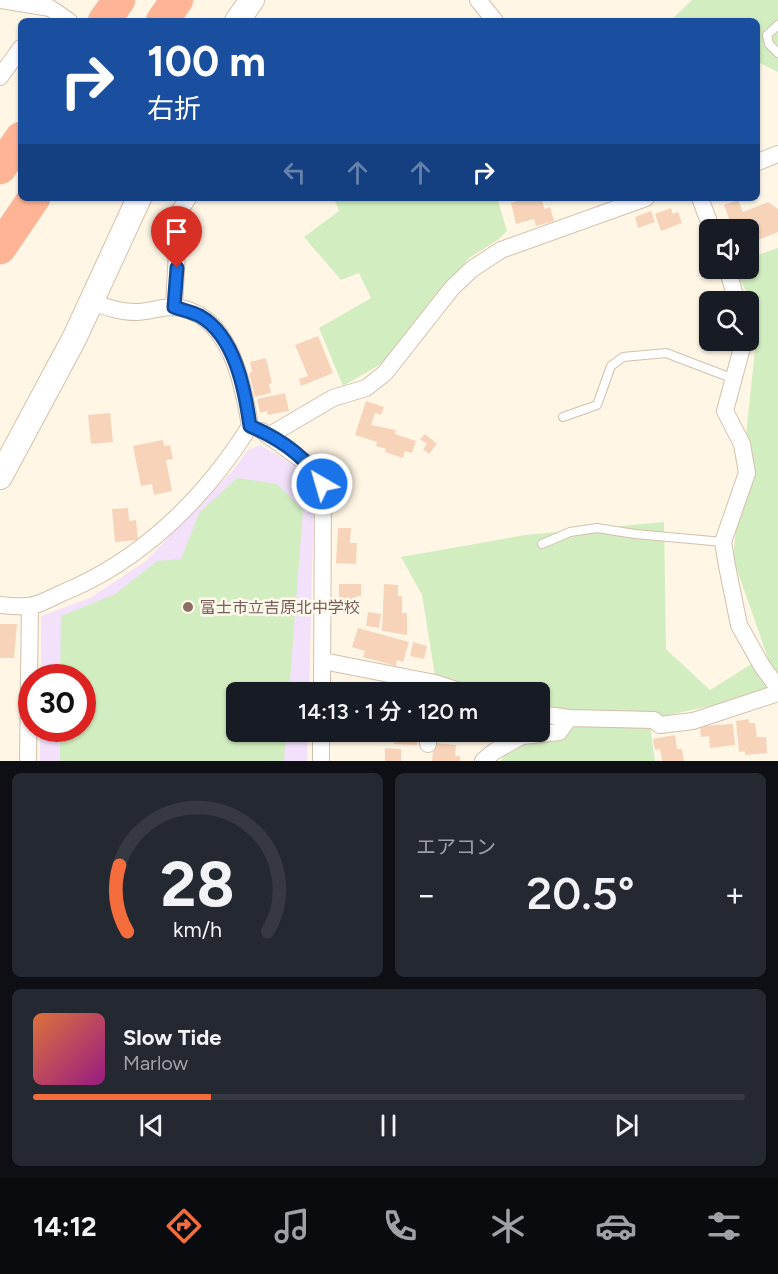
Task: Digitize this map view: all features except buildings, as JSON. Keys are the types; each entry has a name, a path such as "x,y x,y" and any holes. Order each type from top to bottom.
{"highway":[{"path":"106,18 119,0"},
{"path":"164,18 177,0"},
{"path":"0,168 18,142"},
{"path":"0,248 27,208"}],"street":[{"path":"1,0 45,15"},
{"path":"239,18 252,0"},
{"path":"478,0 493,18"},
{"path":"0,77 18,52"},
{"path":"760,161 778,154"},
{"path":"0,477 11,460 91,302 138,201"},
{"path":"174,307 179,212 186,201"},
{"path":"270,435 333,398 366,388 385,373 452,288 472,269 501,250 638,201"},
{"path":"701,201 708,219"},
{"path":"0,605 30,606 88,583 133,556 197,496 221,469 250,426 244,385 228,344 201,316 174,307 136,312 117,310 91,302"},
{"path":"741,351 725,411 742,444 747,473 723,542 739,625 762,666 778,687"},
{"path":"250,426 270,435 313,468 322,484 322,682"},
{"path":"28,761 30,606"},
{"path":"323,661 405,682"},
{"path":"550,715 654,720 660,726 693,722 778,693"},
{"path":"483,761 495,751 522,736 559,732 569,718"},
{"path":"321,742 321,761"}],"lane":[{"path":"778,25 767,35 769,44 778,53"},
{"path":"563,417 597,405 611,366 623,357 666,353 734,379"},
{"path":"542,544 570,532 597,528 723,542"}],"shaded area":[{"name":"富士市立吉原北中学校","path":"260,445 302,469 314,494 309,682 226,682 226,742 308,742 307,761 40,761 40,742 96,742 96,664 41,664 41,616 90,598 146,561 234,469 248,450"}],"green space":[{"path":"692,0 778,0 778,72 760,63 760,18 673,18"},
{"path":"335,201 498,201 507,231 499,239 469,258 386,361 343,386 319,328 371,298 359,273 341,280 304,237 339,211"},
{"path":"778,248 778,672 771,667 733,558 755,351 759,351 759,291 746,291 739,279 759,279 759,255"},
{"name":"富士市立吉原北中学校","path":"237,478 277,484 303,510 290,682 226,682 226,742 285,742 284,761 60,761 60,742 96,742 96,664 60,664 61,616 115,594 157,561 181,559 199,513"},
{"path":"664,522 666,649 710,690 753,663 769,690 733,701 655,718 651,732 655,761 500,761 512,747 529,742 550,742 550,736 567,731 550,725 550,682 436,682 422,595 401,557 525,535"}],"place":[{"name":"富士市立吉原北中学校","path":"188,607"}],"route":[{"path":"177,268 174,307 201,316 228,344 244,385 250,426 270,435 313,468 322,484"}]}
